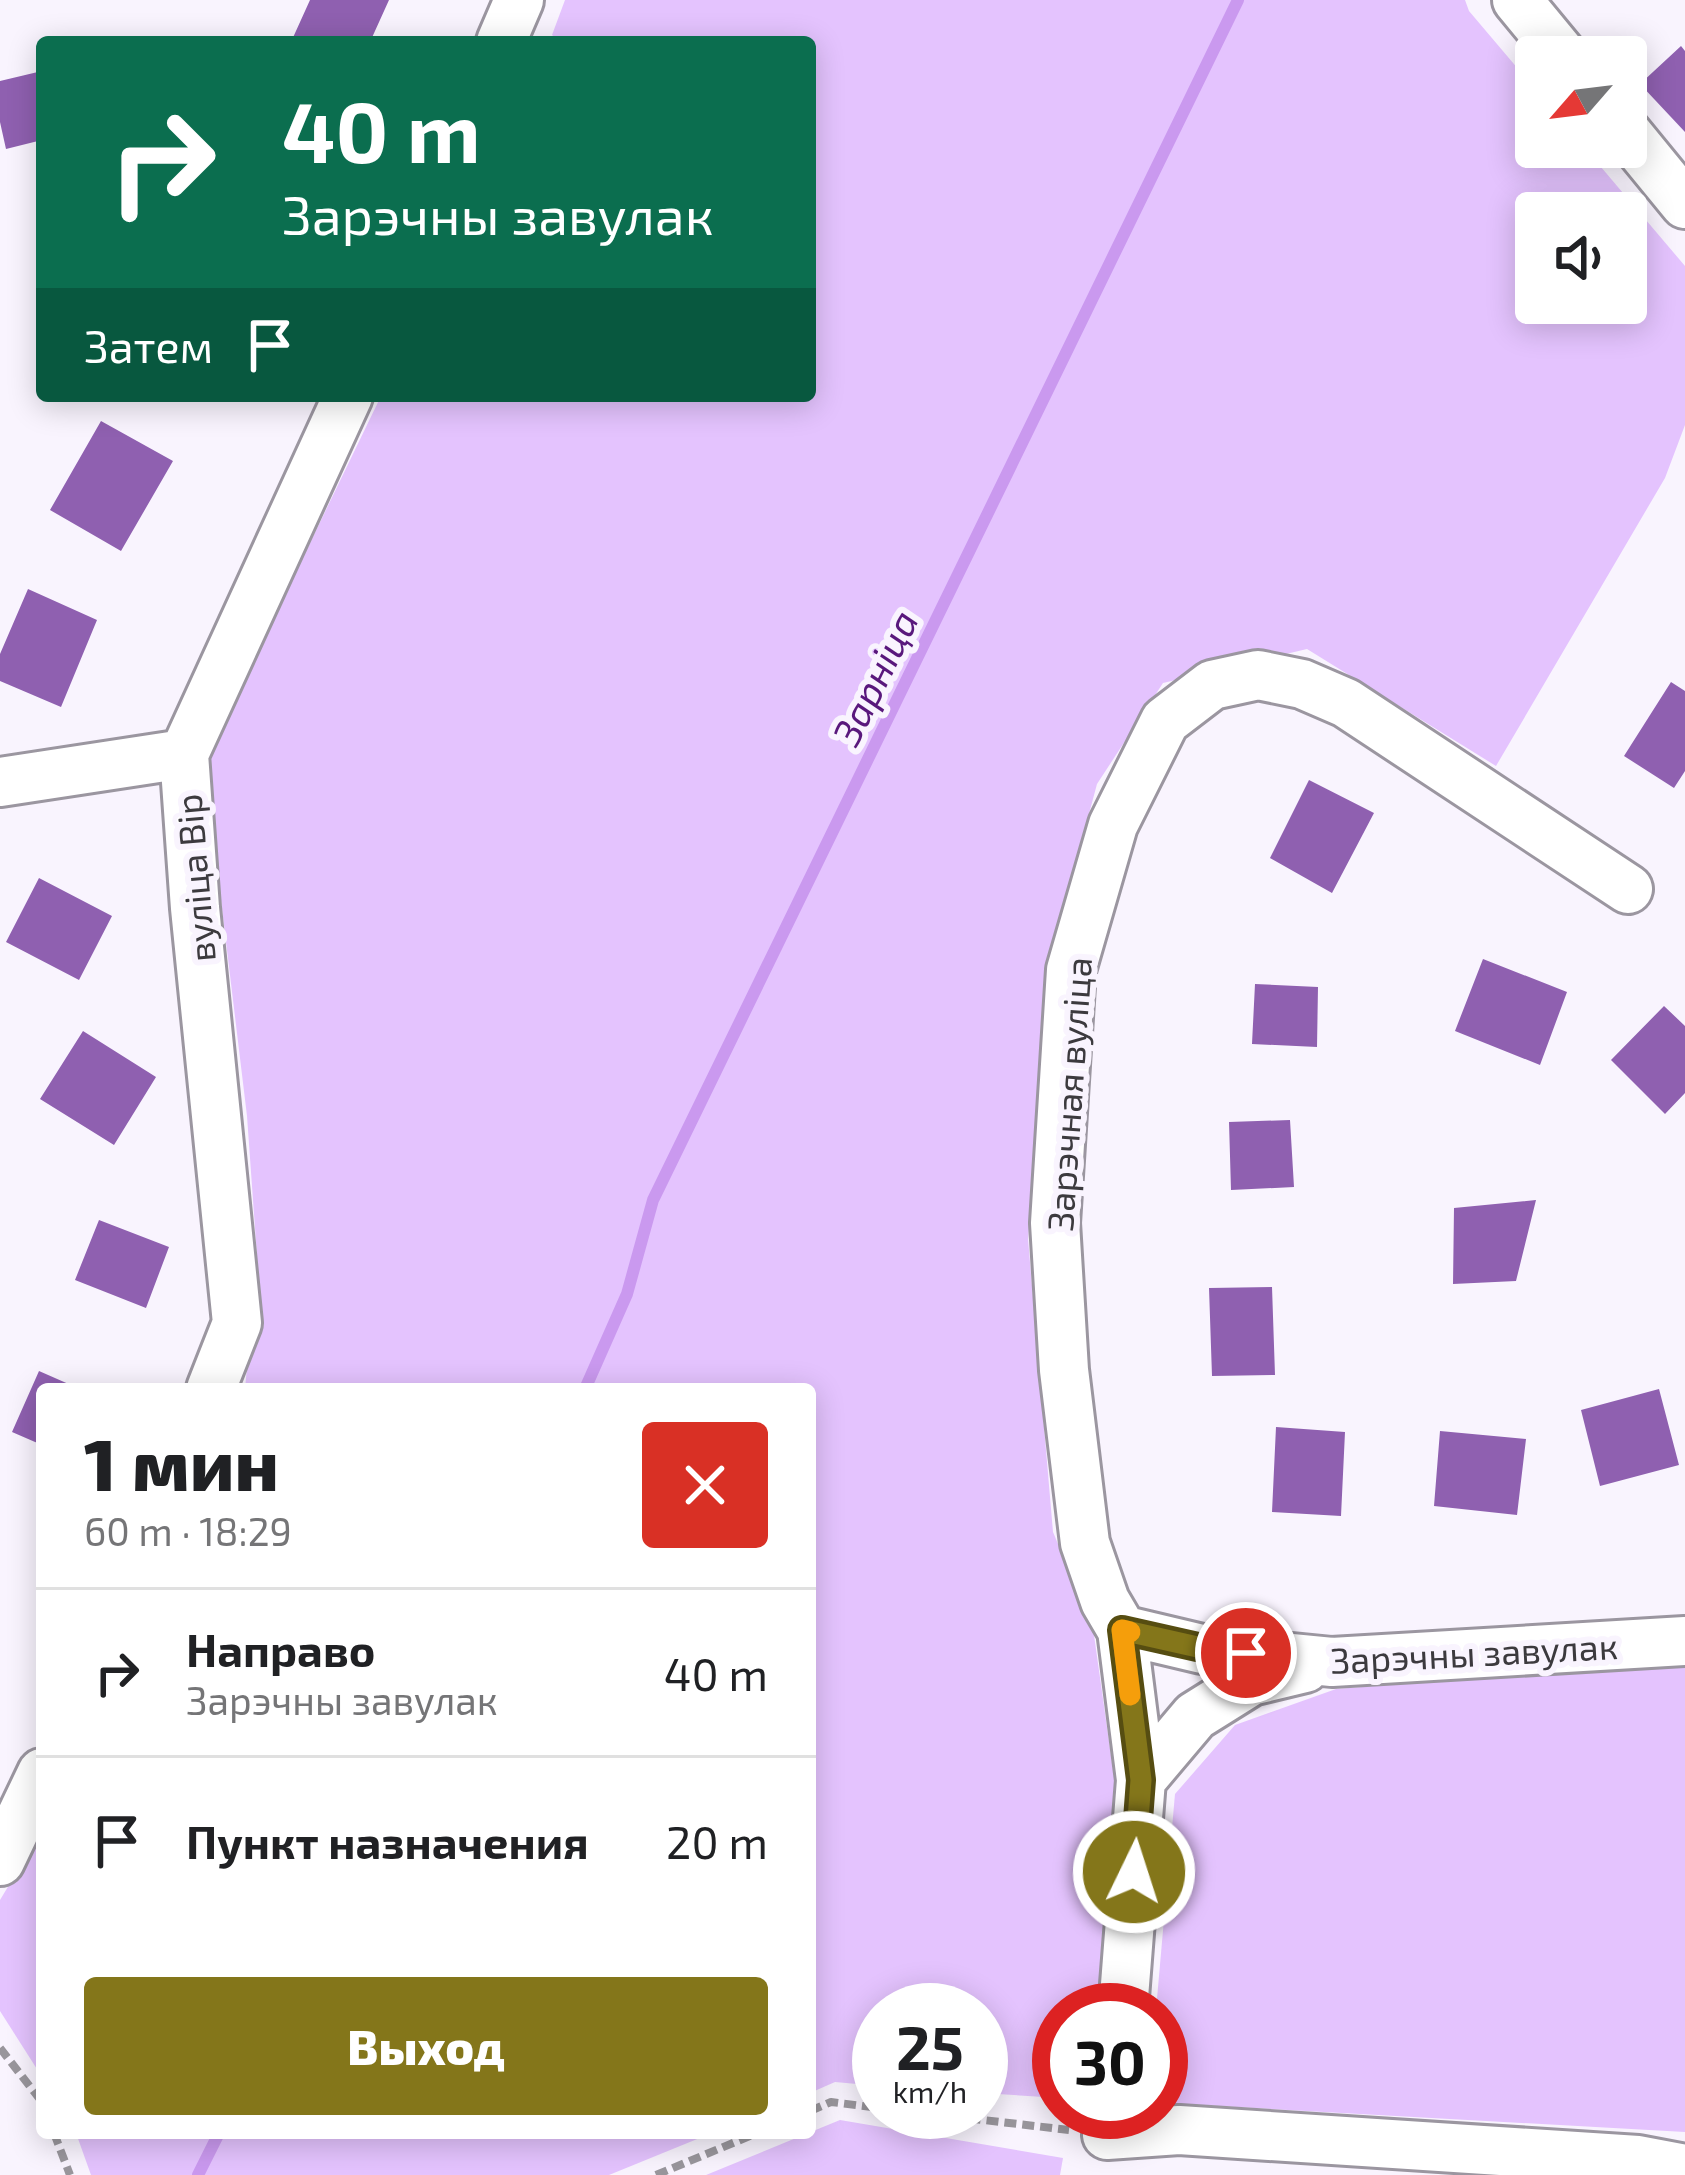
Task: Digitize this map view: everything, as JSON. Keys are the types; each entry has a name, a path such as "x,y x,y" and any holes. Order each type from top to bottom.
{"street":[{"path":"504,36 520,0"},
{"path":"1517,0 1547,36"},
{"path":"1647,158 1685,204"},
{"name":"вуліца Вір","path":"213,1383 237,1323 184,754 345,402"},
{"name":"Зарэчная вуліца","path":"1125,1983 1141,1780 1122,1630 1105,1601 1084,1543 1064,1370 1055,1223 1071,970 1113,825 1165,721 1212,685 1258,674 1302,684 1346,703 1628,889"},
{"path":"0,782 184,754"},
{"name":"Зарэчны завулак","path":"1122,1630 1202,1648 1332,1662 1685,1641"},
{"path":"1141,1780 1195,1715 1252,1681 1332,1662"},
{"path":"0,1861 36,1785"},
{"path":"1104,2140 1179,2130 1638,2160 1685,2169"}],"path":[{"path":"0,2048 36,2094"},
{"path":"816,2108 831,2102 852,2105"},
{"path":"1008,2126 1104,2140"},
{"path":"56,2139 70,2175"},
{"path":"656,2175 743,2139"}],"shaded area":[{"path":"565,0 1465,0 1515,65 1515,168 1602,168 1622,192 1515,192 1515,324 1647,324 1647,221 1685,266 1685,425 1665,478 1496,766 1307,649 1163,683 1097,784 1056,937 1028,1239 1053,1532 1093,1628 1117,1798 1099,1983 1032,1983 1032,2096 1008,2095 1008,1983 852,1983 852,2084 835,2082 816,2090 816,1383 246,1383 257,1256 209,752 378,402 816,402 816,36 552,35"},
{"path":"1685,1662 1685,2132 1188,2104 1188,1983 1158,1983 1175,1794 1235,1725 1336,1689"},
{"path":"36,1840 36,2068 0,2011 0,1900"},
{"path":"840,2120 852,2122 852,2139 952,2139 1063,2158 1060,2175 706,2175 794,2139 816,2139 816,2130"},
{"path":"78,2139 697,2139 609,2175 91,2175"}],"building":[{"path":"310,0 389,0 373,36 294,36"},
{"path":"1681,46 1685,51 1685,132 1647,91 1647,78"},
{"path":"36,72 36,142 6,149 0,122 0,81"},
{"path":"101,421 173,461 121,551 50,510"},
{"path":"28,589 97,620 61,707 0,681 0,654"},
{"path":"1671,682 1685,691 1685,771 1674,788 1624,756"},
{"path":"1309,780 1374,813 1332,893 1270,858"},
{"path":"39,878 112,916 79,980 6,942"},
{"path":"1483,959 1567,992 1540,1065 1455,1031"},
{"path":"1255,984 1318,987 1317,1047 1252,1044"},
{"path":"1664,1006 1685,1026 1685,1093 1665,1114 1611,1060"},
{"path":"83,1031 156,1077 114,1145 40,1099"},
{"path":"1290,1120 1294,1187 1231,1190 1229,1122"},
{"path":"1536,1200 1516,1281 1453,1284 1454,1208"},
{"path":"99,1220 169,1247 146,1308 75,1280"},
{"path":"1272,1287 1275,1375 1212,1376 1209,1288"},
{"path":"39,1371 66,1383 36,1383 36,1442 12,1432"},
{"path":"1659,1389 1679,1465 1600,1486 1581,1410"},
{"path":"1276,1427 1345,1432 1341,1516 1272,1512"},
{"path":"1440,1431 1526,1439 1517,1515 1434,1506"}],"waterway":[{"name":"Зарніца","path":"588,1383 627,1294 653,1200 1238,0"},
{"name":"Зарніца","path":"198,2175 216,2139"}],"slow traffic":[{"path":"1130,1632 1122,1630 1130,1695"}],"route":[{"path":"1134,1872 1141,1780 1122,1630 1246,1653"}]}
